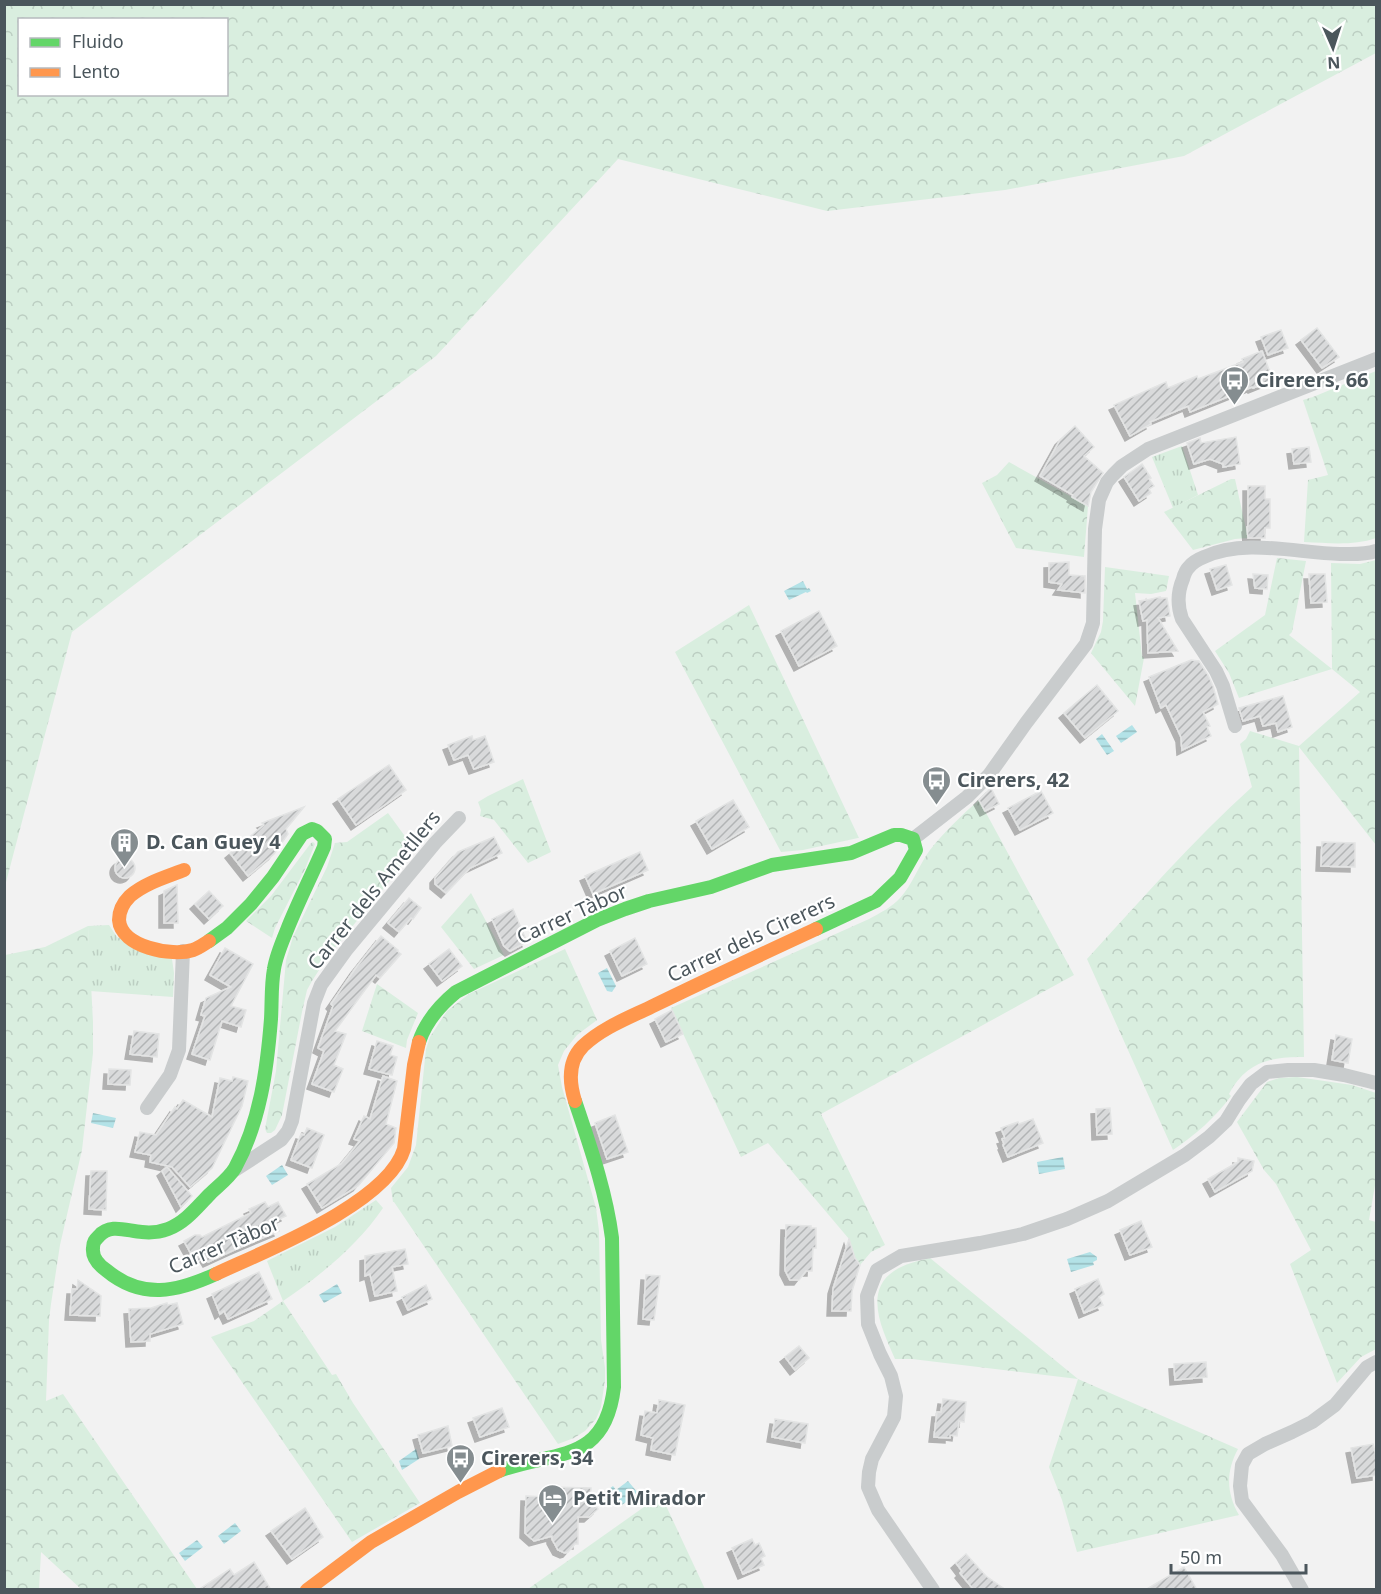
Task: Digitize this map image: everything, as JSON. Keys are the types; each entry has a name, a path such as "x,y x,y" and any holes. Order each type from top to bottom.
{"street":[{"path":"914,838 967,797 989,775 1086,644 1093,623 1095,529 1099,500 1107,482 1113,475 1127,462 1148,449 1377,359"},
{"path":"1235,726 1216,671 1182,619 1179,610 1179,589 1189,566 1207,555 1242,548 1362,555 1377,551"},
{"name":"Carrer dels Ametllers","path":"232,1171 281,1140 288,1131 314,1003 321,985 362,931 435,843 459,818"},
{"name":"Carrer Tàbor","path":"183,951 194,949 224,931 272,879 302,834 313,829 322,834 325,838 324,847 295,911 274,969 266,1064 261,1094 254,1121 232,1171 176,1226 154,1232 112,1228 104,1231 94,1241 92,1249 98,1264 130,1286 139,1289 163,1290 186,1286 277,1246 317,1225 367,1194 392,1171 401,1159 405,1148 411,1079 419,1039 437,1008 447,998 467,985 597,920 625,909 711,887 778,863 850,853 894,835 914,838"},
{"name":"Carrer dels Cirerers","path":"307,1590 363,1547 462,1489 501,1470 568,1454 586,1443 599,1431 607,1419 614,1387 612,1239 601,1180 571,1088 571,1067 576,1057 582,1047 603,1031 876,901 900,879 916,850 914,838"},
{"path":"147,1108 170,1075 178,1050 183,951 138,944 123,932 118,920 125,901 149,885 184,870"},
{"path":"933,1590 878,1510 868,1487 872,1459 894,1417 896,1396 891,1376 868,1324 867,1296 877,1269 902,1256 1023,1234 1067,1220 1108,1201 1185,1155 1209,1137 1226,1121 1251,1084 1267,1072 1314,1070 1377,1083"},
{"path":"1302,1590 1282,1556 1242,1501 1240,1486 1242,1465 1248,1454 1312,1422 1335,1405 1367,1367 1377,1362"}],"green space":[{"path":"5,4 1376,4 1376,53 1184,156 1005,190 827,211 618,159 436,356 72,632 5,886"},
{"path":"1376,371 1376,538 1350,543 1304,542 1308,480 1328,475 1303,400"},
{"path":"1182,446 1198,495 1173,508 1152,457"},
{"path":"1009,462 1088,506 1084,557 1016,548 982,483 997,475"},
{"path":"1235,479 1248,538 1193,550 1164,512"},
{"path":"1277,558 1306,561 1292,632 1289,635 1332,669 1239,698 1229,673 1215,651 1265,615"},
{"path":"1376,560 1376,845 1299,747 1304,1057 1270,1060 1251,1068 1235,1083 1229,1094 1231,1096 1212,1119 1173,1150 1087,959 1188,849 1252,787 1240,744 1250,731 1299,746 1360,692 1332,669 1331,563 1360,564"},
{"path":"1105,567 1169,576 1166,591 1151,594 1135,593 1144,658 1135,706 1091,653 1101,632 1103,621"},
{"path":"749,605 859,838 803,850 781,852 675,652"},
{"path":"523,779 551,852 528,863 494,820 480,816 481,810 478,802"},
{"path":"979,800 1074,975 821,1114 885,1245 871,1252 860,1265 855,1258 849,1239 768,1143 741,1157 671,1008 869,919 890,907 904,893 935,843"},
{"path":"388,813 415,850 328,956 307,990 282,1115 275,1130 267,1133 265,1129 276,1071 286,960 293,937 327,867 335,843 347,842"},
{"path":"313,842 315,844 305,869 272,938 246,921 271,896"},
{"path":"471,893 504,955 474,969 441,927"},
{"path":"109,925 117,937 172,959 173,997 90,991 88,926"},
{"path":"88,926 93,1053 82,1150 60,1245 51,1304 46,1401 63,1394 197,1589 81,1589 41,1552 39,1589 5,1589 5,955 45,947"},
{"path":"565,949 597,1020 577,1035 564,1051 558,1065 596,1208 599,1231 601,1340 605,1380 601,1407 596,1419 585,1431 558,1444 393,1202 391,1188 408,1167 416,1145 426,1049 430,1037 447,1011 469,994"},
{"path":"377,984 418,1013 406,1048 362,1031"},
{"path":"1297,1077 1352,1085 1376,1093 1376,1180 1369,1220 1376,1222 1376,1349 1361,1357 1337,1383 1290,1264 1311,1250 1276,1184 1264,1170 1237,1122 1267,1082 1279,1078"},
{"path":"376,1200 383,1208 362,1235 311,1281 283,1301 267,1261 335,1227"},
{"path":"930,1258 1078,1379 912,1359 895,1359 878,1313 879,1290 884,1280 894,1271"},
{"path":"283,1301 332,1375 336,1374 420,1503 352,1542 211,1337 254,1321"},
{"path":"1078,1379 1238,1449 1231,1466 1229,1482 1239,1515 1077,1552 1062,1500 1049,1467"},
{"path":"661,1495 705,1589 528,1589"}],"water":[{"path":"803,581 807,589 811,591 789,600 784,591"},
{"path":"1132,725 1137,732 1121,743 1116,736"},
{"path":"1102,734 1114,751 1107,755 1096,739"},
{"path":"607,968 616,986 612,992 607,991 598,973"},
{"path":"93,1113 116,1118 113,1128 91,1123"},
{"path":"1063,1157 1065,1169 1039,1174 1037,1162"},
{"path":"282,1165 288,1175 272,1185 266,1176"},
{"path":"1090,1252 1097,1257 1097,1260 1093,1262 1094,1265 1071,1272 1067,1259"},
{"path":"337,1284 342,1293 324,1303 319,1295"},
{"path":"416,1449 419,1459 402,1470 399,1461"},
{"path":"628,1481 638,1493 622,1505 618,1499 610,1506 601,1495 613,1486 616,1490"},
{"path":"235,1523 241,1531 224,1544 218,1536"},
{"path":"197,1540 203,1547 185,1561 179,1553"}],"building":[{"path":"1317,328 1339,357 1322,368 1301,340"},
{"path":"1281,330 1288,348 1268,355 1261,337"},
{"path":"1262,351 1273,380 1190,412 1188,406 1150,422 1151,424 1130,436 1114,405 1166,382 1168,388 1197,376 1198,379 1243,362 1242,359"},
{"path":"1075,426 1094,447 1084,456 1103,473 1091,492 1088,506 1040,476 1060,440"},
{"path":"1236,437 1240,464 1223,467 1223,464 1210,459 1194,464 1187,443 1200,438 1201,443"},
{"path":"1309,447 1311,462 1294,464 1292,449"},
{"path":"1142,464 1154,486 1149,489 1151,493 1139,501 1124,477"},
{"path":"1248,486 1265,486 1265,499 1270,499 1270,528 1265,528 1265,538 1248,538"},
{"path":"1069,562 1069,575 1085,576 1085,593 1058,590 1062,584 1049,582 1049,563"},
{"path":"1226,565 1232,585 1217,590 1210,569"},
{"path":"1253,574 1268,575 1267,589 1255,588"},
{"path":"1309,574 1325,574 1327,602 1311,603"},
{"path":"1167,598 1170,616 1158,618 1178,651 1148,653 1147,620 1143,621 1139,601"},
{"path":"819,611 837,646 799,666 781,631"},
{"path":"1191,660 1199,661 1208,675 1218,704 1203,712 1210,726 1207,727 1211,736 1182,750 1181,737 1166,705 1161,708 1149,677"},
{"path":"1097,685 1118,711 1085,738 1064,713"},
{"path":"1283,696 1292,727 1278,732 1276,723 1263,726 1260,716 1243,721 1239,708"},
{"path":"472,736 473,740 485,736 494,762 474,769 468,755 454,760 448,745"},
{"path":"389,765 406,790 356,825 338,799"},
{"path":"991,788 999,804 985,811 979,800"},
{"path":"1041,791 1053,813 1020,830 1008,808"},
{"path":"733,800 749,827 712,849 696,821"},
{"path":"304,807 286,829 288,834 274,854 248,876 230,853 264,825 262,823"},
{"path":"494,837 502,853 470,868 446,893 435,884 435,878 458,852"},
{"path":"1322,842 1355,843 1355,867 1321,866"},
{"path":"640,852 648,870 593,894 585,876"},
{"name":"D. Can Guey 4","path":"121,858 129,858 135,864 135,872 129,878 121,878 115,872 115,864"},
{"path":"177,885 178,923 164,923 164,891"},
{"path":"209,891 223,906 209,919 195,904"},
{"path":"409,898 421,908 399,932 388,923"},
{"path":"513,909 527,942 510,951 504,946 492,919"},
{"path":"381,936 401,954 380,978 376,975 335,1031 346,1034 334,1065 343,1069 334,1092 312,1084 324,1051 318,1048 333,1006 331,1004"},
{"path":"635,938 647,964 622,976 610,951"},
{"path":"225,948 253,964 231,1006 246,1010 241,1027 222,1021 210,1060 192,1054 205,1016 201,1015 206,998 231,987 210,975"},
{"path":"449,949 462,966 442,981 429,964"},
{"path":"672,1010 683,1034 666,1042 655,1019"},
{"path":"134,1031 159,1034 157,1057 130,1054"},
{"path":"1336,1035 1352,1039 1348,1063 1332,1060"},
{"path":"377,1041 393,1046 390,1055 397,1057 392,1075 369,1069"},
{"path":"109,1069 131,1070 130,1085 108,1084"},
{"path":"383,1076 397,1081 386,1124 396,1128 394,1143 358,1186 322,1208 307,1184 341,1164 360,1141 354,1139 364,1116 370,1119"},
{"path":"233,1077 248,1081 242,1106 212,1168 190,1187 172,1167 150,1162 151,1155 135,1152 140,1132 156,1135 175,1107 177,1109 183,1100 212,1117 220,1078 232,1081"},
{"path":"1110,1108 1112,1134 1097,1135 1096,1109"},
{"path":"615,1115 628,1152 607,1159 595,1123"},
{"path":"1033,1119 1043,1143 1008,1157 1003,1145 1002,1139 1005,1138 1001,1128"},
{"path":"307,1128 324,1135 312,1168 291,1160 301,1134 304,1135"},
{"path":"1238,1158 1254,1161 1252,1171 1215,1192 1208,1179 1238,1162"},
{"path":"167,1167 192,1196 181,1207 162,1171"},
{"path":"91,1171 107,1171 106,1210 89,1209"},
{"path":"265,1202 268,1207 278,1202 286,1216 275,1221 279,1231 208,1262 205,1257 196,1263 184,1241 195,1235 202,1237 251,1213 249,1209"},
{"path":"1141,1221 1152,1247 1130,1255 1120,1230"},
{"path":"786,1225 816,1228 816,1248 813,1248 812,1271 806,1271 799,1280 790,1280 785,1270"},
{"path":"849,1239 855,1258 860,1265 852,1291 851,1311 832,1311 833,1289"},
{"path":"405,1249 408,1264 392,1267 397,1291 375,1296 370,1274 365,1276 365,1256"},
{"path":"259,1272 272,1299 228,1319 224,1311 220,1314 212,1294"},
{"path":"646,1275 660,1276 654,1320 643,1319"},
{"path":"1098,1279 1104,1294 1099,1297 1103,1305 1084,1313 1075,1289"},
{"path":"78,1280 101,1296 100,1316 70,1315 72,1289 77,1289"},
{"path":"426,1285 432,1299 408,1310 402,1297"},
{"path":"167,1303 168,1305 177,1303 183,1324 150,1334 150,1341 131,1342 129,1309 151,1308"},
{"path":"799,1346 809,1358 795,1370 785,1357"},
{"path":"1206,1362 1207,1377 1175,1380 1174,1364"},
{"path":"943,1399 966,1402 964,1422 959,1421 957,1436 950,1435 950,1438 934,1437 937,1412 941,1412"},
{"path":"659,1400 685,1405 675,1455 651,1450 653,1438 641,1435 645,1411 657,1413"},
{"path":"502,1408 509,1427 480,1437 473,1418"},
{"path":"775,1419 808,1424 805,1443 772,1437"},
{"path":"448,1426 452,1446 423,1453 418,1435"},
{"path":"1373,1444 1377,1460 1377,1475 1357,1478 1351,1448"},
{"name":"Petit Mirador","path":"549,1487 591,1488 590,1500 598,1509 589,1517 578,1517 578,1544 565,1553 558,1550 552,1536 534,1541 525,1533 526,1496 548,1497"},
{"path":"305,1508 323,1537 292,1559 271,1531"},
{"path":"752,1539 755,1545 759,1543 765,1556 761,1558 764,1565 743,1574 732,1548"},
{"path":"966,1554 986,1576 1006,1590 974,1590 960,1573 962,1571 956,1563"},
{"path":"254,1562 271,1590 198,1590 230,1569 234,1575"},
{"path":"1184,1567 1197,1590 1145,1590"}],"traffic: fast":[{"path":"209,941 227,928 251,904 273,877 302,834 312,829 325,839 324,847 276,959 261,1095 251,1132 235,1168 227,1179 191,1214 174,1226 152,1232 108,1230 103,1232 93,1244 95,1258 103,1268 119,1280 133,1286 146,1289 174,1289 216,1274"},
{"path":"419,1042 434,1014 456,992 597,920 649,901 711,887 772,865 851,853 894,835 913,839 916,850 900,878 876,901 816,929"},
{"path":"499,1471 574,1450 588,1442 600,1430 609,1412 614,1387 612,1238 602,1186 575,1101"}],"traffic: slow":[{"path":"184,870 149,884 130,896 123,904 120,913 119,920 122,929 128,937 138,943 161,951 184,952 209,941"},
{"path":"575,1101 571,1079 572,1065 578,1052 591,1039 627,1018 816,929"},
{"path":"216,1274 293,1239 322,1223 375,1188 393,1169 404,1149 419,1042"},
{"path":"307,1590 371,1542 499,1471"}],"place":[{"name":"Cirerers, 66","path":"1235,406"},
{"name":"Cirerers, 42","path":"936,806"},
{"name":"D. Can Guey 4","path":"125,868"},
{"name":"Cirerers, 34","path":"460,1484"},
{"name":"Petit Mirador","path":"552,1524"}]}
